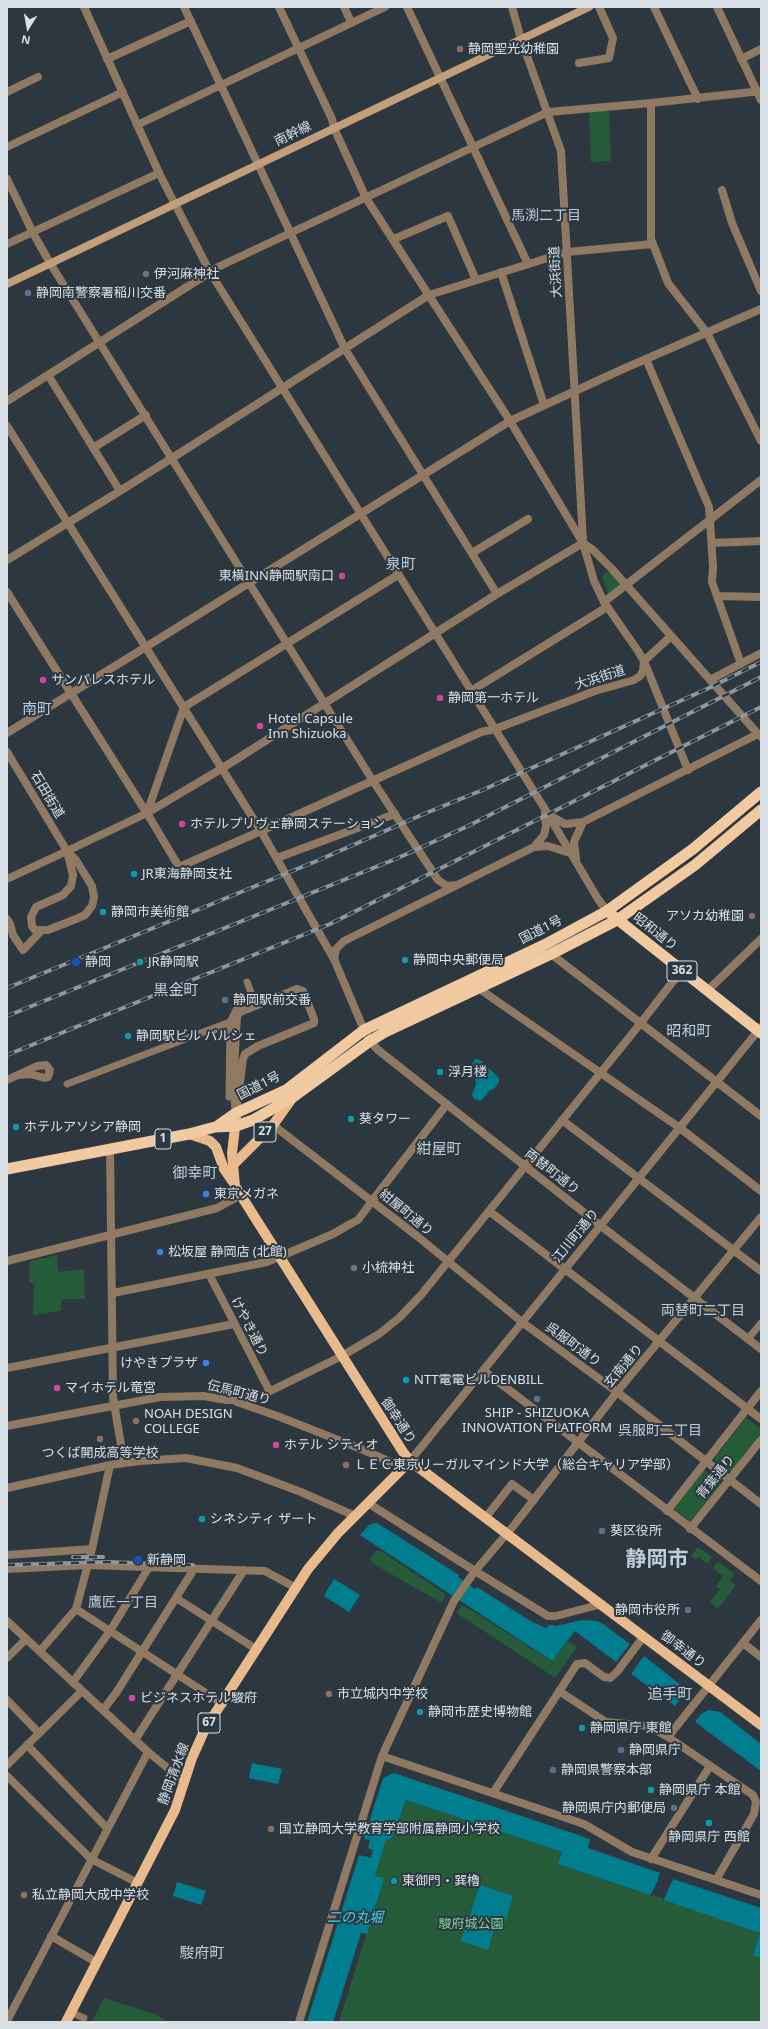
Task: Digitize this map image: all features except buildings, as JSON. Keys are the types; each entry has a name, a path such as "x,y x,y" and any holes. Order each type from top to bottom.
{"highway":[{"name":"国道1号","path":"215,1127 236,1113 286,1090 364,1030 544,945 607,911 693,849 761,792"},
{"name":"国道1号","path":"7,1169 189,1134 215,1127 236,1126 253,1120 293,1097 370,1041 551,954 617,920 695,865 761,810"},
{"name":"昭和通り","path":"607,911 681,971 760,1030"}],"main road":[{"name":"南幹線","path":"7,284 589,7"},
{"name":"27","path":"233,1165 273,1125 293,1097"},
{"name":"御幸通り","path":"236,1113 236,1126 232,1153 238,1190 393,1438 410,1461 761,1725"},
{"name":"27","path":"189,1134 202,1137 216,1147 224,1169 238,1190"},
{"name":"静岡清水線","path":"68,2017 175,1810 192,1758 205,1729 223,1704 256,1649 296,1588 320,1554 355,1516 410,1461"}],"street":[{"path":"84,7 159,173 210,272 607,911"},
{"path":"184,7 345,349 497,594"},
{"name":"大浜街道","path":"279,7 332,120 334,128 366,198 394,239 510,421 583,543"},
{"path":"344,7 351,22"},
{"path":"137,125 385,7"},
{"path":"407,7 528,264"},
{"name":"大浜街道","path":"147,812 179,866 261,832 481,732 495,730 595,692 634,680 643,671 644,661 606,605 594,581 583,543 561,151 521,40 512,7"},
{"path":"579,63 609,58 614,38 599,7"},
{"path":"654,7 698,99"},
{"path":"717,7 741,59 759,92 761,100"},
{"path":"107,59 190,21"},
{"path":"741,59 761,49"},
{"path":"7,92 38,77"},
{"path":"7,147 123,92"},
{"path":"7,400 210,272 290,232 366,198 548,112 698,99 759,92"},
{"path":"651,103 651,239 668,283 707,333 761,441"},
{"path":"7,244 159,173"},
{"path":"7,179 33,233 50,263 373,781 438,880 447,886 457,886"},
{"path":"722,190 732,223 761,291"},
{"path":"394,239 448,216 476,280"},
{"path":"7,560 173,458 429,295 567,252 653,244"},
{"path":"501,272 544,405"},
{"path":"7,733 510,421 575,390 761,310"},
{"path":"646,359 709,507 711,518 712,582 741,664"},
{"path":"48,375 120,491"},
{"path":"93,448 146,415"},
{"name":"両替町通り","path":"7,426 277,858 335,961 370,1041 378,1050 601,1226 761,1349"},
{"path":"471,691 606,605 626,586 761,480"},
{"path":"472,553 528,519"},
{"path":"712,543 761,541"},
{"path":"7,879 147,812 221,769 497,594 583,543 592,549 626,586 759,736 584,822 565,824 558,822 548,815"},
{"path":"147,812 184,707 398,575"},
{"path":"7,592 147,812"},
{"path":"717,596 761,597"},
{"path":"671,636 644,661 688,770"},
{"path":"710,680 761,653"},
{"name":"石田街道","path":"7,752 67,851"},
{"path":"534,847 544,835 546,826 543,806"},
{"path":"277,858 395,814"},
{"path":"577,864 573,850 574,842 584,822"},
{"path":"335,961 336,949 344,941 534,847 548,846 570,853"},
{"path":"67,851 76,860 92,886 94,901 85,915 48,930 35,930 32,926 32,911 40,904 63,895 71,886 73,876 67,851"},
{"path":"432,898 437,889 438,880"},
{"path":"7,919 10,924 12,935 23,950 41,931"},
{"path":"707,991 761,939"},
{"path":"551,954 761,1116"},
{"path":"227,1400 250,1399 342,1356 392,1325 420,1295 490,1211 681,971"},
{"path":"236,1113 230,1022 240,1002 252,995 247,982"},
{"path":"478,988 680,1128 761,1191"},
{"path":"300,989 305,995 314,1022 258,1046 245,1054 234,1095 237,1016 240,1012 300,989"},
{"path":"66,1084 230,1022"},
{"name":"江川町通り","path":"410,1461 601,1226 638,1178 760,1030"},
{"path":"7,1080 19,1075"},
{"path":"113,1293 267,1262 352,1224 358,1220 448,1104"},
{"path":"562,1120 761,1271"},
{"name":"紺屋町通り","path":"273,1125 372,1201 522,1322"},
{"path":"110,1148 113,1293 113,1405 124,1463"},
{"path":"7,1261 217,1208 238,1190"},
{"path":"490,1211 761,1419"},
{"name":"玄南通り","path":"299,2022 382,1756 454,1600 506,1532 534,1500 579,1443 617,1392 761,1217"},
{"name":"けやき通り","path":"209,1274 269,1390"},
{"name":"呉服町通り","path":"522,1322 617,1392 761,1504"},
{"path":"748,1339 761,1323"},
{"path":"7,1368 234,1324"},
{"path":"484,1371 690,1529 761,1581"},
{"name":"青葉通り","path":"667,1511 746,1408 761,1391"},
{"name":"伝馬町通り","path":"7,1426 113,1405 174,1396 203,1396 227,1400 276,1415 390,1462 410,1461"},
{"name":"青葉通り","path":"690,1529 761,1440"},
{"path":"7,1488 110,1465 186,1458 223,1464 301,1492 355,1516"},
{"path":"40,1651 76,1609 92,1549 110,1465"},
{"path":"486,1517 512,1484 534,1500"},
{"path":"368,1503 548,1616 556,1616 602,1604"},
{"path":"7,1555 92,1549"},
{"path":"7,1569 87,1565 244,1570 271,1573 296,1588"},
{"path":"73,1682 110,1631 149,1567"},
{"path":"103,1710 142,1652 194,1569"},
{"path":"135,1740 244,1570"},
{"path":"176,1598 256,1649"},
{"path":"76,1609 223,1704"},
{"path":"668,1737 761,1620"},
{"path":"7,1621 148,1752 185,1782"},
{"path":"493,1793 579,1662 585,1663 606,1678 613,1676 644,1636"},
{"path":"7,1658 26,1638"},
{"path":"743,1643 761,1657"},
{"path":"7,1765 82,1691"},
{"path":"559,1691 606,1722 649,1726 668,1737 753,1795 756,1802 754,1814 716,1880"},
{"path":"7,1700 39,1733"},
{"path":"26,1745 107,1828"},
{"path":"9,2019 107,1828 148,1752"},
{"path":"382,1756 584,1824 632,1852 761,1895"},
{"path":"651,1859 710,1766"},
{"path":"7,1776 91,1859 138,1883"},
{"path":"51,1936 96,1962"},
{"path":"68,2017 84,2018"}],"green space":[{"path":"609,110 611,161 591,162 589,111"},
{"path":"606,572 610,572 623,585 609,596 603,579 603,575"},
{"path":"57,1255 58,1272 84,1269 85,1299 64,1299 61,1302 61,1311 33,1315 34,1284 29,1282 30,1261"},
{"path":"746,1418 761,1429 761,1434 731,1472 714,1459"},
{"path":"704,1470 721,1483 690,1522 674,1509"},
{"path":"698,1547 712,1557 708,1564 698,1557 696,1560 691,1556"},
{"path":"376,1551 381,1551 445,1594 443,1602 440,1602 372,1563 370,1558"},
{"path":"718,1561 735,1574 730,1581 736,1585 718,1609 710,1602 720,1589 716,1586 723,1576 713,1568"},
{"path":"461,1606 465,1606 551,1661 568,1642 575,1645 576,1648 556,1677 554,1677 458,1614 457,1612"},
{"name":"駿府城公園","path":"406,1800 562,1852 558,1864 650,1895 651,1892 665,1897 665,1900 760,1933 753,1954 761,1958 761,2022 339,2022 384,1878 375,1876 386,1839 391,1840"},
{"path":"104,1998 154,2014 169,2022 92,2022"}],"water":[{"path":"475,1059 480,1060 499,1078 499,1082 494,1089 490,1090 481,1101 474,1099 472,1095 476,1084 475,1077 470,1068"},
{"path":"377,1523 459,1575 458,1577 475,1589 477,1587 532,1622 546,1628 549,1625 556,1626 582,1620 597,1621 630,1644 616,1662 575,1631 552,1661 360,1535 370,1524"},
{"path":"334,1579 360,1595 349,1612 324,1596"},
{"path":"644,1656 682,1686 681,1698 675,1706 631,1674"},
{"path":"709,1710 720,1712 761,1744 761,1771 695,1722 701,1714"},
{"path":"252,1763 282,1769 278,1784 249,1778"},
{"name":"二の丸堀","path":"394,1773 590,1839 588,1848 660,1873 658,1878 672,1883 673,1879 761,1908 761,1958 753,1955 760,1933 664,1900 665,1896 652,1892 650,1895 558,1864 562,1852 406,1800 391,1840 386,1839 375,1876 384,1878 367,1934 361,1933 333,2022 307,2022 359,1855 371,1858 373,1850 368,1848 370,1840 364,1839 383,1778"},
{"path":"177,1882 206,1891 201,1905 173,1896"},
{"path":"480,1885 513,1896 502,1932 494,1930 488,1950 461,1941"}],"pier":[{"path":"661,1873 661,1877 671,1880 673,1878 663,1902 663,1898 653,1895 650,1897"}],"railway":[{"path":"7,988 319,860 485,789 709,688 761,662"},
{"path":"7,1016 398,858 468,826 761,677"},
{"path":"7,1055 330,924 761,707"},
{"path":"73,1557 103,1557"},
{"path":"7,1565 107,1562 193,1565"}],"place":[{"name":"静岡聖光幼稚園","path":"460,49"},
{"name":"伊河麻神社","path":"146,274"},
{"name":"静岡南警察署稲川交番","path":"28,293"},
{"name":"東横INN静岡駅南口","path":"342,576"},
{"name":"サンパレスホテル","path":"43,680"},
{"name":"静岡第一ホテル","path":"440,698"},
{"name":"Hotel Capsule Inn Shizuoka","path":"260,726"},
{"name":"ホテルプリヴェ静岡ステーション","path":"182,824"},
{"name":"JR東海静岡支社","path":"134,874"},
{"name":"静岡市美術館","path":"103,912"},
{"name":"アソカ幼稚園","path":"752,916"},
{"name":"静岡中央郵便局","path":"405,960"},
{"name":"静岡","path":"76,962"},
{"name":"JR静岡駅","path":"140,962"},
{"name":"静岡駅前交番","path":"225,1000"},
{"name":"静岡駅ビル パルシェ","path":"128,1036"},
{"name":"浮月楼","path":"440,1072"},
{"name":"葵タワー","path":"351,1119"},
{"name":"ホテルアソシア静岡","path":"16,1127"},
{"name":"東京メガネ","path":"206,1194"},
{"name":"松坂屋 静岡店 (北館)","path":"160,1252"},
{"name":"小梳神社","path":"354,1268"},
{"name":"けやきプラザ","path":"206,1363"},
{"name":"NTT電電ビルDENBILL","path":"406,1380"},
{"name":"マイホテル竜宮","path":"57,1388"},
{"name":"SHIP - SHIZUOKA INNOVATION PLATFORM","path":"537,1399"},
{"name":"NOAH DESIGN COLLEGE","path":"136,1421"},
{"name":"つくば開成高等学校","path":"100,1439"},
{"name":"ホテル シティオ","path":"276,1445"},
{"name":"ＬＥＣ東京リーガルマインド大学（総合キャリア学部）","path":"346,1465"},
{"name":"シネシティ ザート","path":"202,1519"},
{"name":"葵区役所","path":"602,1531"},
{"name":"新静岡","path":"138,1560"},
{"name":"静岡市役所","path":"688,1610"},
{"name":"市立城内中学校","path":"329,1694"},
{"name":"ビジネスホテル駿府","path":"132,1698"},
{"name":"静岡市歴史博物館","path":"420,1712"},
{"name":"静岡県庁 東館","path":"582,1728"},
{"name":"静岡県庁","path":"621,1750"},
{"name":"静岡県警察本部","path":"553,1770"},
{"name":"静岡県庁 本館","path":"651,1790"},
{"name":"静岡県庁内郵便局","path":"674,1808"},
{"name":"静岡県庁 西館","path":"709,1823"},
{"name":"国立静岡大学教育学部附属静岡小学校","path":"271,1829"},
{"name":"東御門・巽櫓","path":"394,1881"},
{"name":"私立静岡大成中学校","path":"24,1895"}],"district":[{"name":"馬渕二丁目","path":"546,216"},
{"name":"泉町","path":"401,565"},
{"name":"南町","path":"37,710"},
{"name":"黒金町","path":"176,991"},
{"name":"昭和町","path":"689,1032"},
{"name":"紺屋町","path":"439,1150"},
{"name":"御幸町","path":"195,1174"},
{"name":"両替町二丁目","path":"703,1311"},
{"name":"呉服町二丁目","path":"660,1431"},
{"name":"静岡市","path":"657,1560"},
{"name":"鷹匠一丁目","path":"123,1603"},
{"name":"追手町","path":"670,1695"},
{"name":"駿府町","path":"202,1954"}]}
